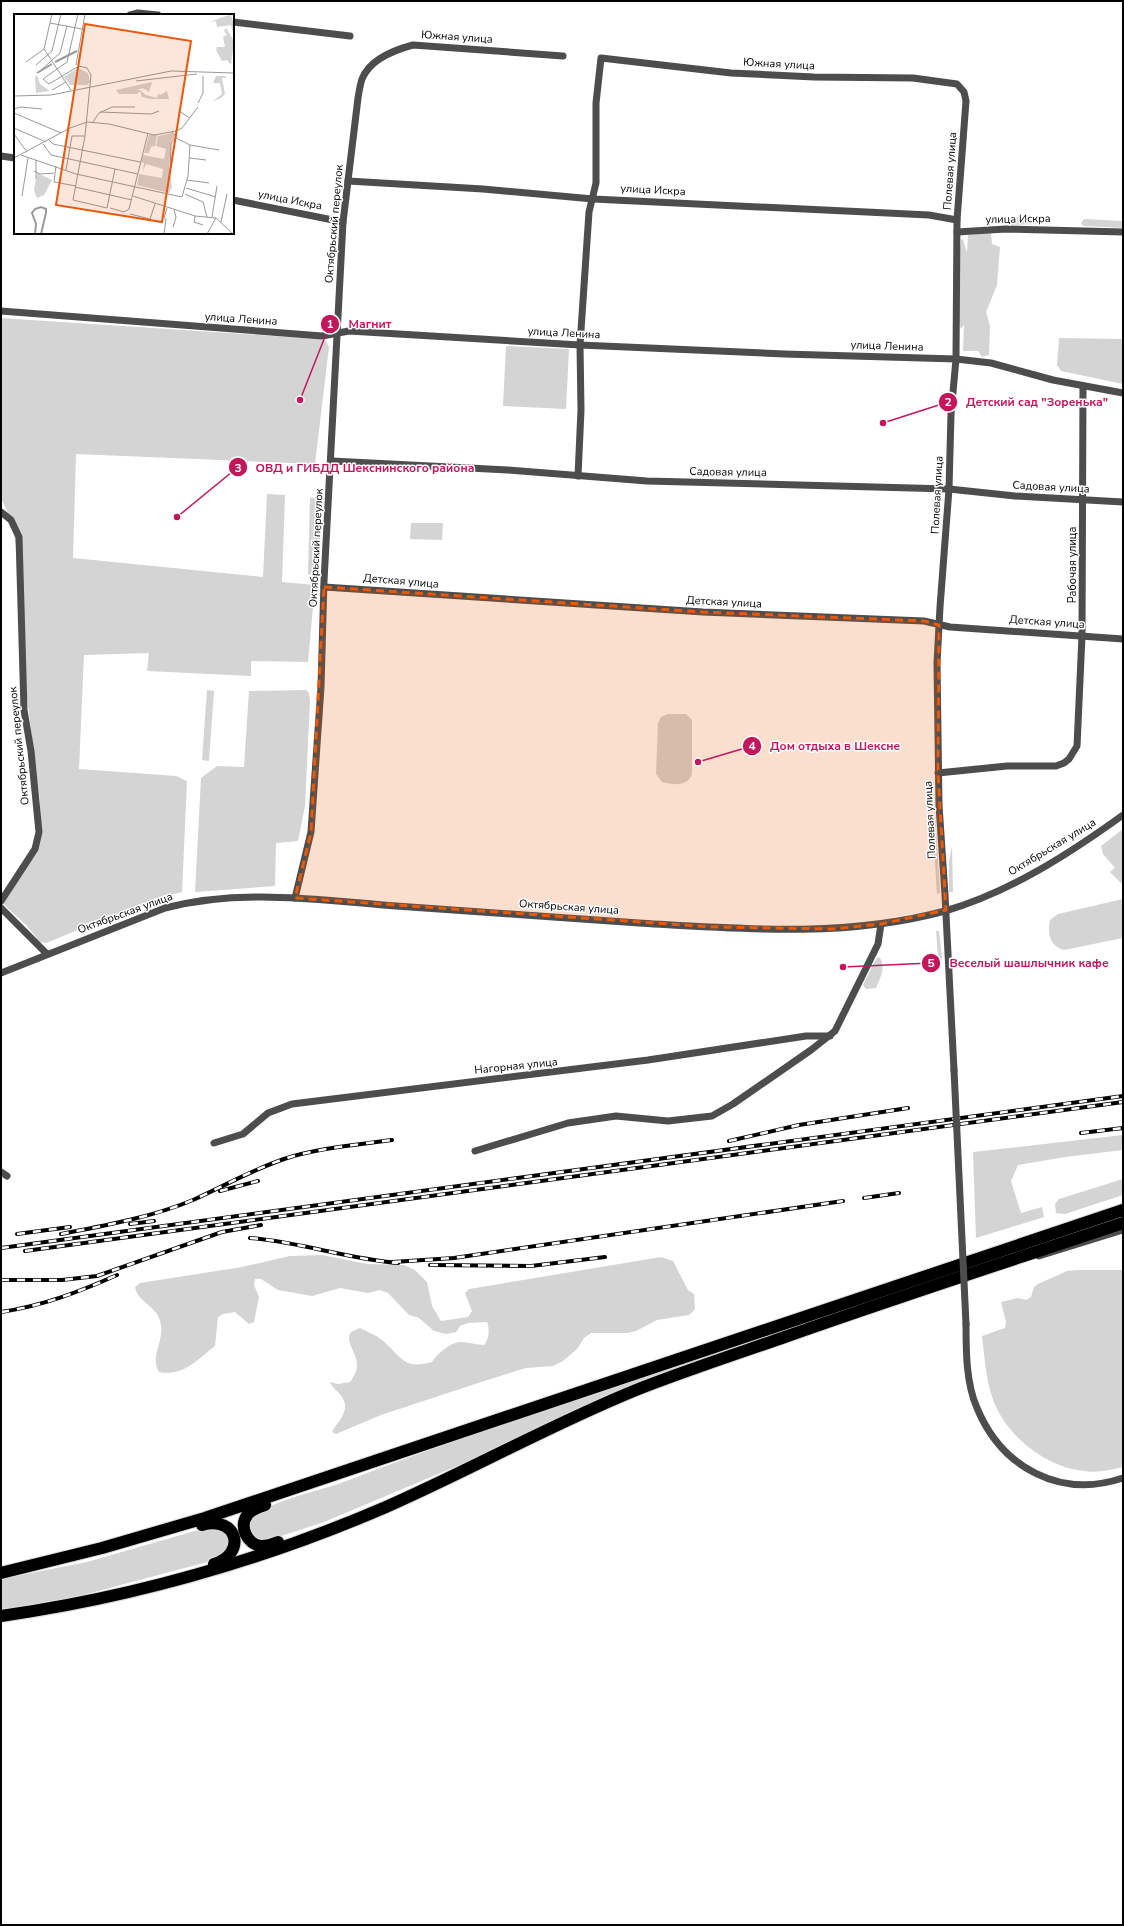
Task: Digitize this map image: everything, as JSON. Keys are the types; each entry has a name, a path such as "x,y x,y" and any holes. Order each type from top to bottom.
{"highway":[{"path":"1,1573 154,1534 408,1451 1123,1210"},
{"path":"1,1616 46,1609 157,1586 274,1550 373,1513 561,1423 656,1382 819,1325 1123,1223"},
{"path":"408,1451 341,1479 254,1510 245,1519 244,1529 246,1536 257,1545 263,1546 273,1544 486,1460"},
{"path":"1,1573 83,1560 210,1523 224,1525 232,1533 233,1550 229,1556 219,1562 46,1609"}],"street":[{"path":"134,14 148,14"},
{"path":"234,22 350,36"},
{"name":"Южная улица","path":"362,79 379,59 393,50 413,45 564,56"},
{"name":"Южная улица","path":"592,199 596,183 596,103 601,58 731,73 814,77 913,78 957,84"},
{"name":"Октябрьский переулок","path":"295,898 311,832 321,687 324,587 332,462 343,222 358,98 362,79"},
{"name":"Полевая улица","path":"957,84 964,92 966,101 957,220 956,359 951,414 949,489 937,663 938,773 968,1368 973,1397 987,1428 1002,1448 1014,1459 1036,1474 1062,1483 1094,1485 1123,1478"},
{"path":"1,156 14,158"},
{"name":"улица Искра","path":"348,181 483,189 592,199 921,215 957,220"},
{"path":"578,476 581,410 580,345 589,212 592,199"},
{"name":"улица Искра","path":"234,200 343,222"},
{"name":"улица Искра","path":"957,232 1006,229 1123,232"},
{"name":"улица Ленина","path":"1,311 322,336 349,331 580,345 784,354 956,359 991,363 1083,386 1123,393"},
{"name":"Рабочая улица","path":"938,773 1007,766 1045,767 1064,763 1074,753 1077,746 1082,636 1083,386"},
{"name":"Садовая улица","path":"332,462 502,469 647,481 949,489 1015,496 1123,502"},
{"name":"Октябрьский переулок","path":"1,512 11,520 19,537 24,710 31,751 39,832 35,849 1,901"},
{"name":"Детская улица","path":"324,587 696,612 924,621 939,625 1123,639"},
{"name":"Октябрьская улица","path":"1,974 133,920 190,901 237,896 295,898 712,927 833,929 881,924 946,910 984,896 1031,874 1123,815"},
{"path":"1,908 47,954"},
{"path":"475,1152 568,1123 616,1116 668,1120 712,1116 733,1104 830,1036 840,1024 878,944 881,924"},
{"name":"Нагорная улица","path":"214,1143 243,1134 268,1113 292,1104 648,1060 806,1036 830,1036"},
{"path":"992,1267 1053,1253 1123,1230"}],"highlighted area":[{"path":"324,587 703,612 924,621 939,625 938,773 946,910 881,924 833,929 712,927 295,898 311,832"}],"shaded area":[{"path":"1012,217 1037,217 1040,219 1040,224 1011,225 1010,221"},
{"path":"1084,219 1123,221 1123,228 1083,226 1081,223"},
{"path":"991,233 992,244 1000,247 997,285 986,312 990,326 989,355 982,357 978,351 963,351 964,325 961,329 959,324 960,250 961,240 963,239 967,253 968,235"},
{"path":"1,318 319,339 326,341 329,347 315,464 76,454 73,558 263,577 267,494 285,495 282,582 315,585 308,662 251,661 251,676 147,671 149,653 84,655 79,769 176,776 187,781 182,892 149,901 46,943 40,942 26,925 1,902 37,853 41,834 40,801 27,698 22,579 11,520 1,498"},
{"path":"1059,338 1123,339 1123,384 1061,371 1057,365"},
{"path":"506,346 569,349 566,409 503,406"},
{"path":"310,498 323,499 318,575 308,574"},
{"path":"411,523 443,523 442,540 410,539"},
{"path":"207,690 214,691 209,761 202,760"},
{"path":"306,690 309,693 310,701 305,806 298,841 276,843 275,886 195,892 201,778 217,766 244,767 249,691"},
{"path":"668,714 686,714 692,720 692,774 687,781 680,784 662,782 656,774 658,723 661,717"},
{"path":"932,814 935,814 940,893 937,894"},
{"path":"1123,829 1122,884 1110,872 1115,868 1103,854 1101,846"},
{"path":"952,846 953,892 949,892 949,861"},
{"path":"1123,899 1123,938 1064,950 1055,946 1049,935 1049,930 1050,920 1058,914"},
{"path":"936,931 939,931 942,957 939,969"},
{"path":"879,957 883,968 879,981 876,988 866,989 863,985 876,959"},
{"path":"1123,1135 1123,1150 1065,1157 1018,1165 1011,1181 1021,1213 1042,1207 1044,1217 976,1238 973,1152"},
{"path":"1123,1179 1123,1195 1065,1214 1056,1213 1055,1204 1059,1199"},
{"path":"322,1255 367,1264 404,1265 415,1270 427,1282 432,1306 441,1321 468,1317 472,1311 465,1293 469,1289 661,1257 673,1261 688,1290 694,1294 695,1309 689,1315 657,1320 636,1331 628,1333 591,1333 584,1338 577,1349 563,1361 553,1366 526,1368 481,1382 381,1415 336,1434 332,1432 343,1416 345,1407 342,1397 330,1382 338,1384 350,1382 355,1374 357,1366 350,1343 349,1337 351,1332 360,1328 380,1338 399,1357 409,1363 422,1364 432,1362 445,1349 457,1342 484,1345 488,1334 487,1322 468,1323 460,1326 456,1332 446,1334 434,1331 419,1318 409,1315 388,1293 380,1290 368,1293 340,1288 312,1296 278,1290 261,1279 255,1279 254,1285 259,1297 254,1322 249,1324 235,1312 223,1314 218,1317 215,1346 190,1366 175,1372 159,1372 156,1366 156,1360 161,1335 160,1321 155,1311 143,1301 137,1292 135,1287 140,1283 242,1267 290,1256"},
{"path":"1123,1270 1123,1467 1104,1471 1094,1472 1070,1469 1044,1458 1021,1441 1011,1430 996,1407 990,1390 985,1363 982,1336 1005,1328 1006,1322 1001,1302 1018,1298 1026,1300 1031,1297 1034,1287 1038,1284 1067,1271"},
{"path":"742,1344 745,1345 324,1522 263,1542 251,1536 249,1519 258,1512 281,1502 341,1483 491,1428"},
{"path":"205,1528 224,1531 230,1542 227,1552 211,1561 68,1599 1,1610 1,1579 87,1562"}],"railway":[{"path":"1,1248 1123,1096"},
{"path":"25,1251 1123,1102"},
{"path":"729,1141 799,1125 908,1108"},
{"path":"1081,1133 1123,1128"},
{"path":"61,1234 128,1220 178,1206 261,1168 297,1155 337,1147 392,1140"},
{"path":"220,1191 258,1181"},
{"path":"864,1198 899,1193"},
{"path":"393,1262 454,1258 843,1201"},
{"path":"130,1224 154,1221"},
{"path":"1,1280 62,1280 97,1276 222,1232 261,1225"},
{"path":"17,1234 70,1227"},
{"path":"250,1238 287,1243 361,1258 398,1263"},
{"path":"430,1265 531,1266 605,1257"},
{"path":"1,1312 60,1298 117,1275"}],"place":[{"name":"Магнит","path":"300,400"},
{"name":"Детский сад \"Зоренька\"","path":"883,423"},
{"name":"ОВД и ГИБДД Шекснинского района","path":"177,517"},
{"name":"Дом отдыха в Шекснe","path":"698,762"},
{"name":"Веселый шашлычник кафе","path":"843,967"}]}
